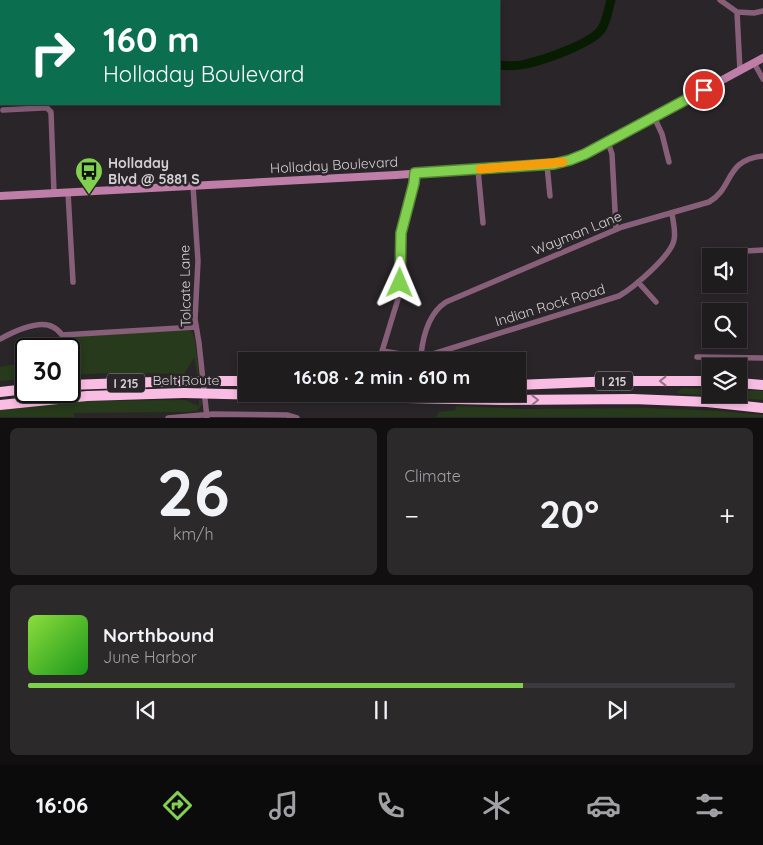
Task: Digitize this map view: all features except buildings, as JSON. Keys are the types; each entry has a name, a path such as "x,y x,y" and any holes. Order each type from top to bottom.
{"highway":[{"name":"Belt Route","path":"80,385 238,381"},
{"name":"I 215","path":"526,385 616,381 702,381"},
{"path":"747,383 763,384"},
{"path":"0,392 15,390"},
{"name":"Belt Route","path":"0,405 87,396 184,393 502,400 633,399 707,402 763,408"}],"main road":[{"name":"Holladay Boulevard","path":"0,196 478,170 560,163 576,158 608,142 763,58"}],"street":[{"path":"720,0 737,12 763,11"},
{"path":"737,12 740,72"},
{"path":"754,63 763,80"},
{"path":"3,110 46,108 51,112 54,193"},
{"path":"654,117 662,134 670,162"},
{"path":"608,142 612,154 616,229"},
{"name":"Wayman Lane","path":"422,352 432,317 436,310 446,302 616,229 712,200 721,192 727,179 736,167 749,159 763,156"},
{"path":"547,165 550,196"},
{"path":"478,170 483,223"},
{"path":"383,351 398,299 401,275 401,233 415,173"},
{"name":"Tolcate Lane","path":"193,186 198,261 195,311 207,416"},
{"path":"68,192 73,282"},
{"name":"Indian Rock Road","path":"440,352 612,299 626,292 663,258 672,246 675,234 672,213"},
{"path":"747,251 763,250"},
{"path":"638,282 656,302"},
{"path":"0,339 22,329 37,325 52,326 62,335 196,326"},
{"name":"Indian Rock Road","path":"383,351 389,352"},
{"path":"697,357 763,358"},
{"path":"168,418 283,415 297,418"}],"green space":[{"path":"191,330 195,339 199,374 197,374 194,358 184,374 80,374 80,338 66,338"},
{"path":"15,364 15,380 0,381 0,367"},
{"path":"682,388 702,389 702,395 676,393"},
{"path":"747,390 763,391 763,400 747,399"},
{"path":"185,400 199,406 199,400 201,400 202,405 197,411 189,412 74,413 74,417 0,417 0,410 80,403 84,401"},
{"path":"456,406 526,409 645,408 721,411 763,415 763,417 436,417 439,412 455,410"}],"waterway":[{"path":"500,65 523,65 534,62 566,51 587,41 603,27 611,0"}],"slow traffic":[{"path":"480,169 563,162"}],"place":[{"name":"Holladay Blvd @ 5881 S","path":"89,195"}],"route":[{"path":"400,283 401,233 415,173 478,170 565,162 585,154 704,90"}]}
